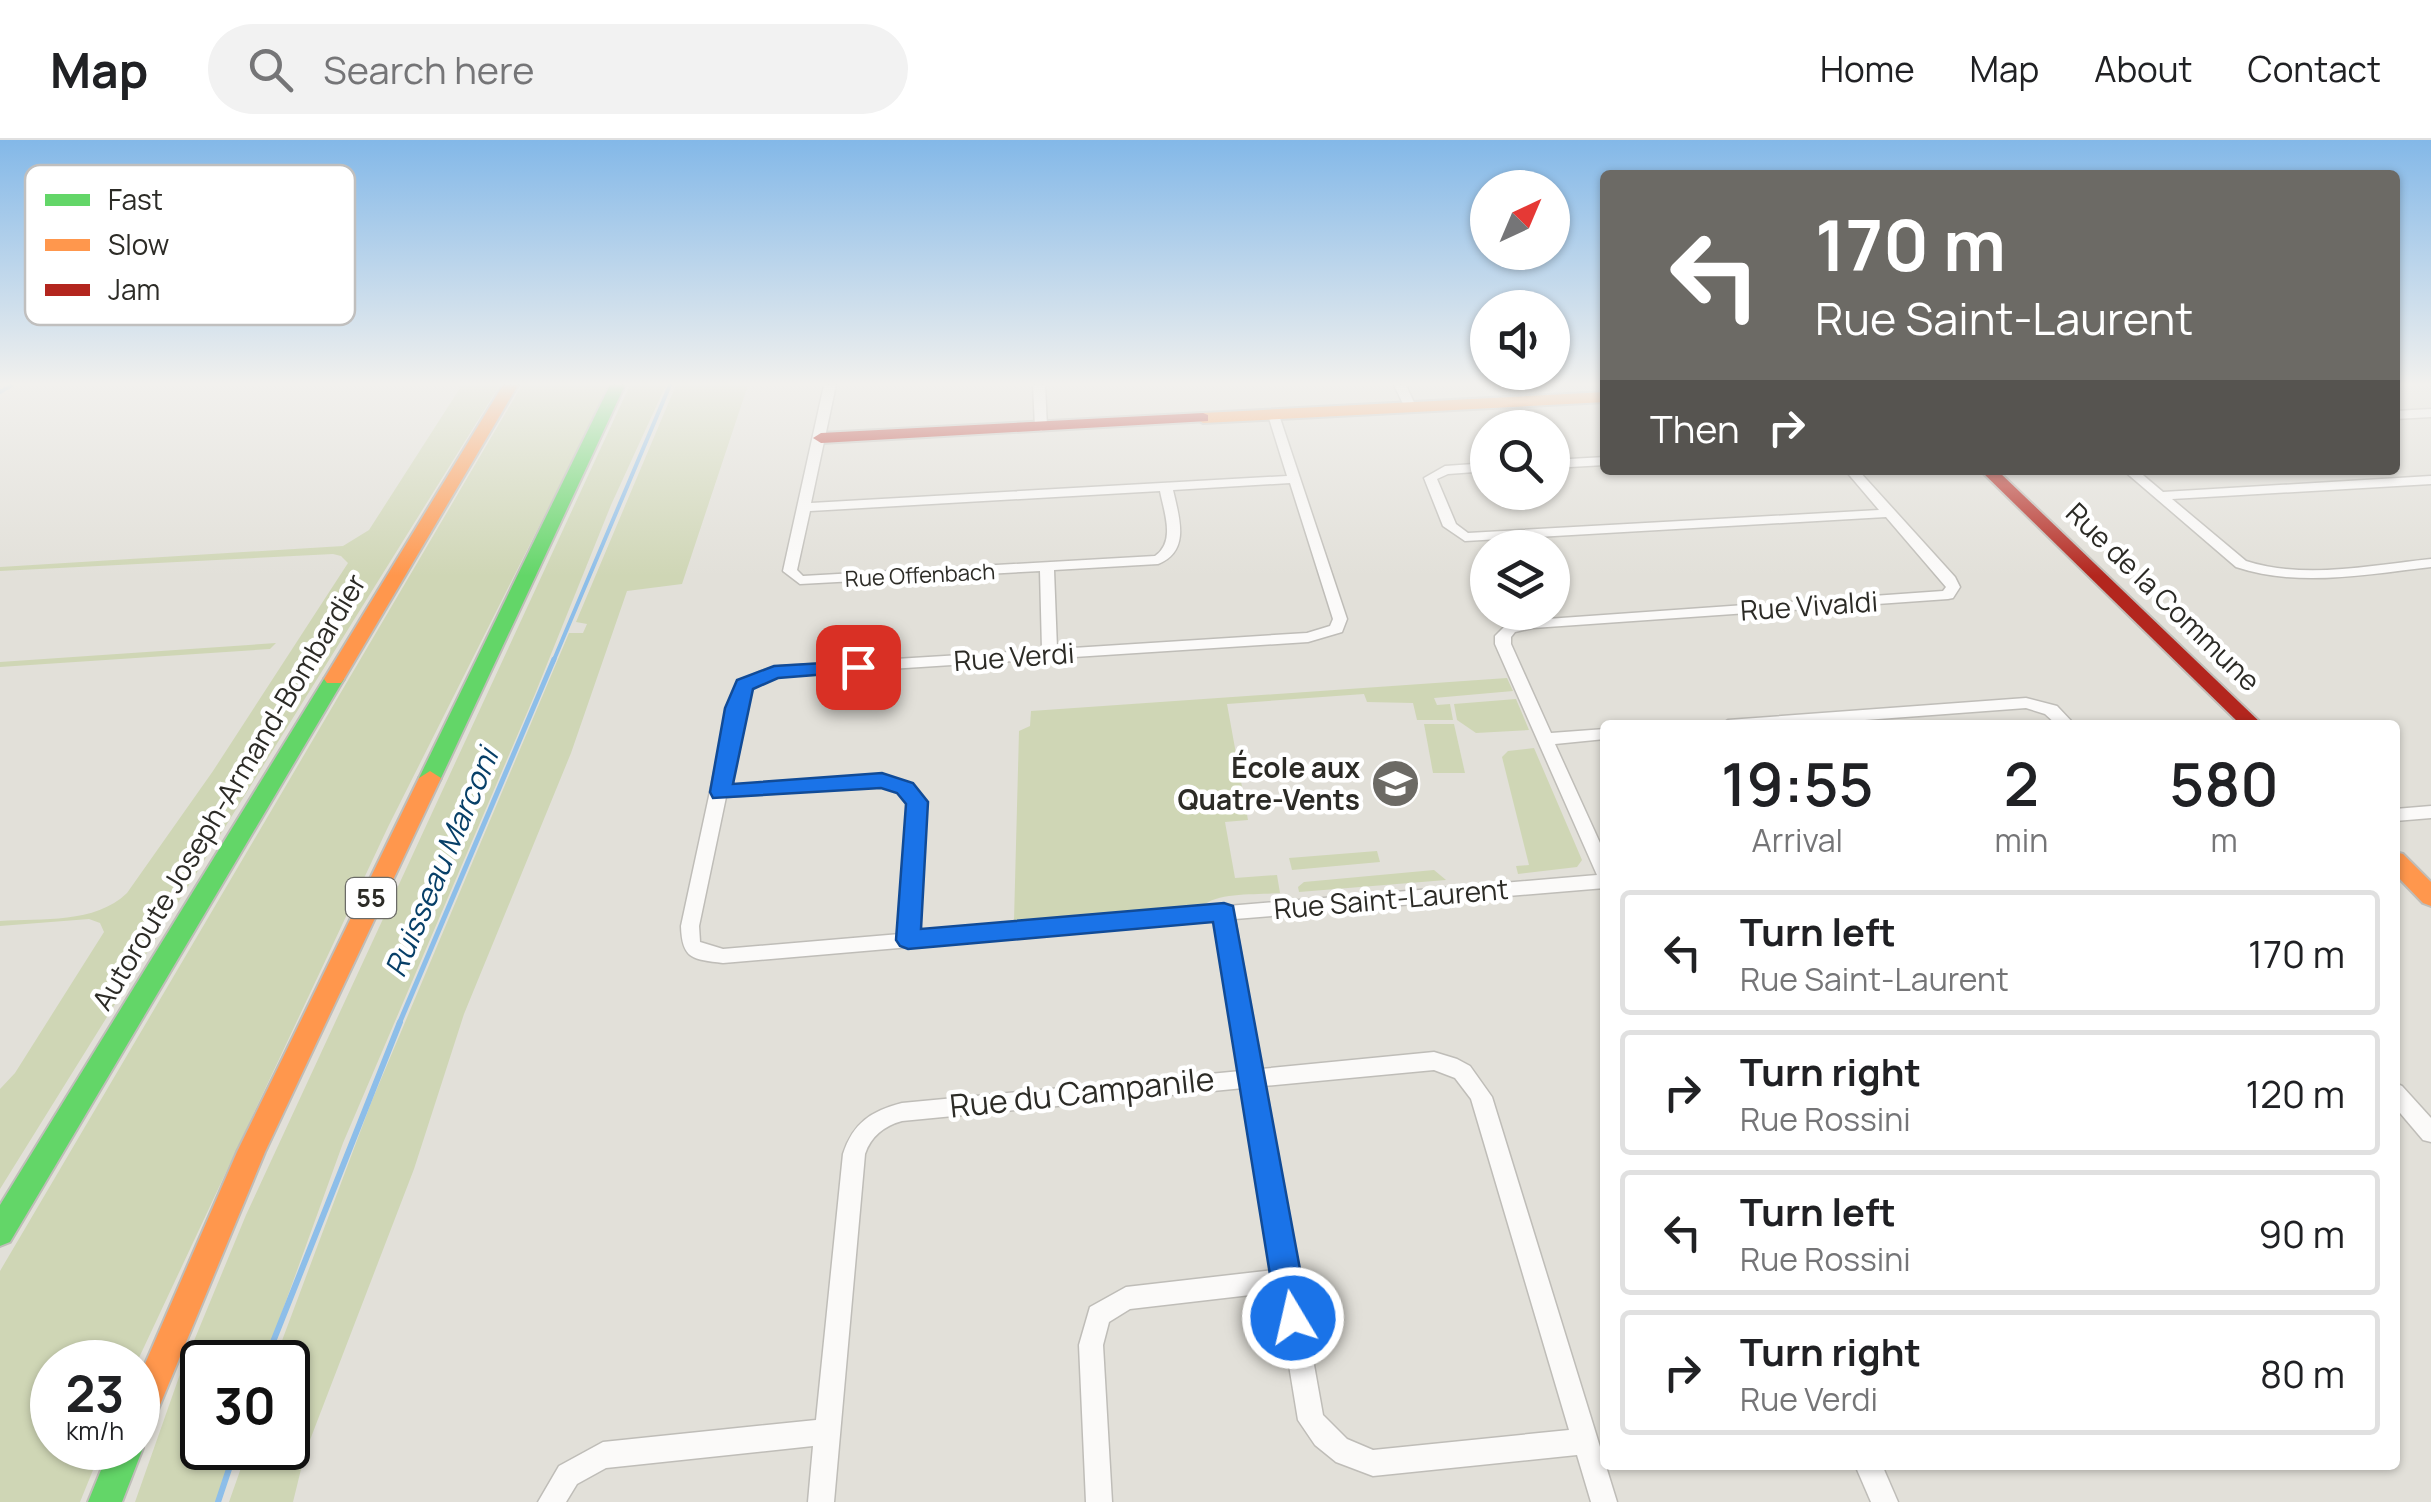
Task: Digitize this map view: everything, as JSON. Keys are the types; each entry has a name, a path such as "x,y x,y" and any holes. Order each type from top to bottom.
{"main road":[{"name":"Autoroute Joseph-Armand-Bombardier","path":"0,1232 473,449"},
{"name":"55","path":"160,1365 251,1152 588,449"},
{"name":"Rue de la Commune","path":"1993,475 2248,720"},
{"path":"2400,865 2431,898"},
{"path":"105,1502 117,1470"}],"street":[{"name":"Rue Offenbach","path":"818,449 790,570 805,581 1149,561 1170,554 1175,544 1165,485"},
{"name":"Rue Verdi","path":"698,952 688,937 741,690 758,676 782,672 1319,636 1337,629 1340,618 1286,449"},
{"path":"1570,463 1600,461"},
{"path":"1470,468 1440,471 1430,478 1450,526 1465,537 1889,513"},
{"name":"Rue Vivaldi","path":"1546,739 1503,644 1504,633 1533,624 1948,595 1953,584 1855,475"},
{"path":"2135,475 2241,564 2256,571 2282,574 2431,563"},
{"path":"804,507 1296,479"},
{"path":"2161,496 2431,480"},
{"path":"1047,568 1050,655"},
{"path":"1796,720 2026,703 2051,710 2062,720"},
{"path":"1600,734 1546,739 1600,866"},
{"path":"721,792 882,780 905,788 917,802 908,940"},
{"path":"2400,815 2431,812"},
{"name":"Rue Saint-Laurent","path":"698,952 723,956 1600,878"},
{"path":"1224,912 1311,1420 1335,1448 1353,1459 1374,1463 1586,1441"},
{"name":"Rue du Campanile","path":"822,1502 854,1154 858,1137 886,1115 1253,1075 1434,1061 1449,1063 1472,1080 1481,1097 1604,1502"},
{"path":"2400,1098 2431,1133"},
{"path":"1099,1502 1091,1345 1100,1316 1126,1298 1287,1280"},
{"path":"551,1502 568,1475 604,1456 828,1432"},
{"path":"1870,1470 1884,1502"}],"green space":[{"path":"421,449 460,449 0,1189 0,1089 15,1073 104,932 100,923 89,919 0,926 0,921 84,915 127,893 213,771 348,563 333,554 0,571 0,567 343,546 369,530"},
{"path":"485,449 578,449 388,827 147,1340 30,1340 30,1470 93,1470 80,1502 0,1502 0,1271"},
{"path":"601,449 637,449 343,1143 272,1340 194,1340 246,1215"},
{"path":"649,449 727,449 682,584 627,591 571,753 464,1014 414,1169 310,1440 310,1340 282,1340 371,1103 569,633 583,633 587,624 576,622"},
{"path":"276,643 270,649 0,667 0,662"},
{"path":"1507,678 1513,691 1434,698 1437,705 1450,704 1453,720 1417,720 1413,703 1367,702 1364,694 1227,704 1248,820 1225,822 1235,878 1277,875 1280,893 1228,896 1203,906 1014,920 1019,731 1030,726 1031,711"},
{"path":"1516,699 1529,730 1476,733 1457,720 1454,704"},
{"path":"1424,724 1454,724 1465,773 1433,773"},
{"path":"1534,748 1582,860 1577,867 1518,874 1516,866 1529,865 1502,757 1508,751"},
{"path":"1377,851 1380,862 1292,870 1289,858"},
{"path":"1434,870 1446,880 1299,892 1298,887 1304,882"},
{"path":"179,1377 180,1470 229,1470 218,1502 135,1502 146,1470 160,1470 160,1431"},
{"path":"240,1470 301,1470 293,1502 229,1502"}],"waterway":[{"name":"Ruisseau Marconi","path":"553,662 643,449"},
{"name":"Ruisseau Marconi","path":"399,1024 554,659"},
{"name":"Ruisseau Marconi","path":"274,1340 400,1022"},
{"name":"Ruisseau Marconi","path":"218,1502 229,1470"}],"traffic: fast":[{"path":"430,778 588,449"},
{"path":"0,1232 334,679"},
{"path":"105,1502 117,1470"}],"traffic: slow":[{"path":"334,679 473,449"},
{"path":"160,1365 251,1152 430,778"},
{"path":"2400,865 2431,897"}],"traffic: jam":[{"path":"1993,475 2248,720"}],"place":[{"name":"École aux Quatre-Vents","path":"1395,784"}],"route":[{"path":"858,667 774,672 744,685 721,792 882,780 905,788 917,802 908,940 1224,912 1293,1318"}]}
